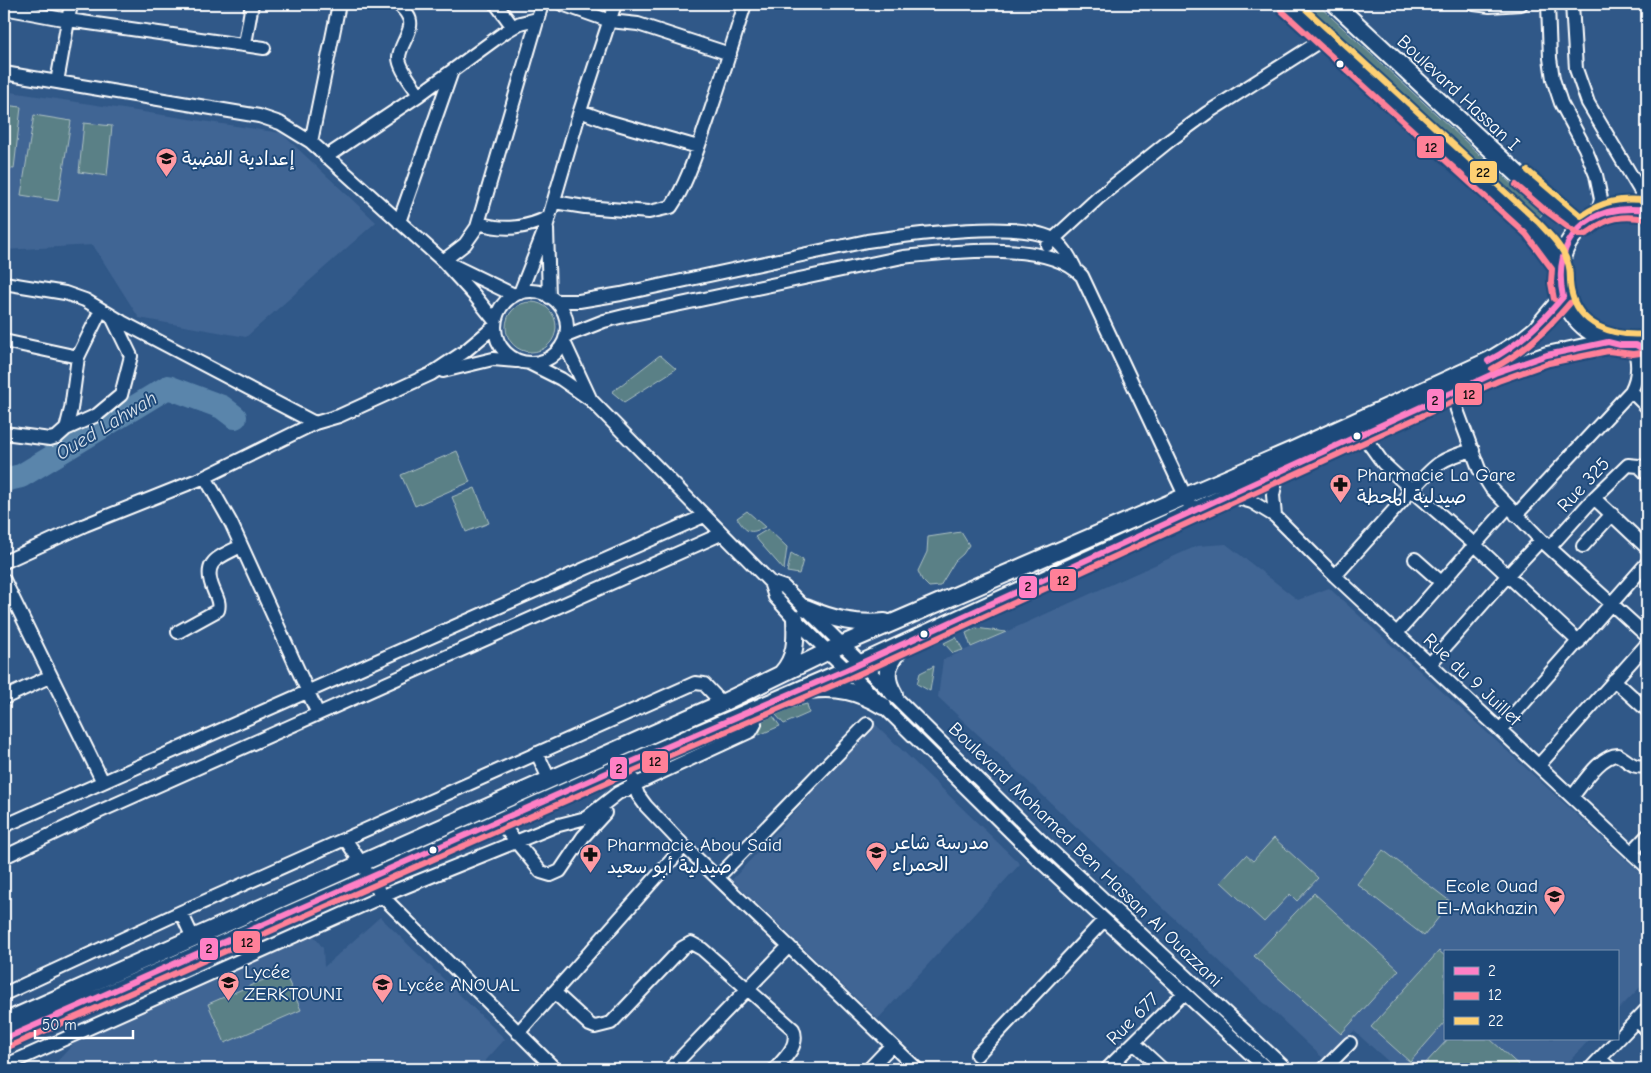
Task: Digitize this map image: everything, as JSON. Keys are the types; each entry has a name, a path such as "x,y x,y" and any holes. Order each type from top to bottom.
{"main road":[{"path":"1287,4 1532,228 1560,266"},
{"name":"Boulevard Hassan I","path":"1335,4 1539,194 1581,227"},
{"path":"1608,342 1588,332 1573,316 1563,297 1560,282 1560,266 1564,252 1575,232 1597,214 1615,208 1634,207 1647,210"},
{"path":"4,1039 908,642 1307,444 1506,352 1536,329 1563,297"},
{"path":"4,1022 722,703 843,644 1189,504 1228,496 1495,373 1529,360 1561,351 1608,342 1641,346"},
{"path":"781,674 792,659 801,614 823,615 854,623 869,624 897,621"},
{"path":"792,692 840,688 868,697 889,700 887,677 889,667 893,657 908,642"}],"street":[{"path":"57,82 71,4"},
{"path":"245,44 252,4"},
{"path":"311,142 339,4"},
{"path":"398,4 409,17 410,22 399,58 401,65 419,95"},
{"path":"496,4 513,27"},
{"path":"443,261 465,244 478,222 542,4"},
{"path":"562,4 610,21 638,24 730,54"},
{"path":"517,294 548,221 580,111 615,4"},
{"path":"554,202 585,207 649,212 671,207 678,196 698,147 745,4"},
{"path":"1474,4 1490,6 1521,4"},
{"path":"1548,4 1550,58 1553,79 1561,103 1585,148 1596,175 1601,199 1597,214"},
{"path":"1572,4 1576,69 1581,86 1588,103 1647,202"},
{"path":"4,8 68,20 264,48"},
{"path":"326,158 419,95 513,27 537,19"},
{"path":"1039,254 1052,239 1098,198 1170,140 1207,113 1325,38"},
{"path":"399,222 452,71"},
{"path":"4,73 270,119 287,126 311,142 326,158 344,171 443,261 475,296 495,324"},
{"path":"580,111 607,121 698,147"},
{"path":"478,222 494,226 521,228 548,221"},
{"path":"548,221 552,299"},
{"path":"552,299 579,300 620,294 867,241 925,233 988,230 1041,234 1052,239 1062,247 1070,256 1075,268 1089,288 1189,504"},
{"path":"867,241 873,263"},
{"path":"565,339 604,321 631,314 873,263 938,253 1019,252 1039,254 1052,257 1075,268"},
{"path":"443,261 517,294"},
{"path":"4,284 75,296 84,300 112,317 315,423"},
{"path":"431,374 493,359 524,362 540,362 550,358 558,351 565,339 567,326 562,308 552,299 540,293 530,291 517,294 505,302 498,311 495,324 496,337 501,348 509,356 524,362 561,379 591,400 770,582 774,597 801,614"},
{"path":"66,429 71,409 78,357 101,310"},
{"path":"4,433 50,439 57,437 66,429 98,415 121,395 131,356 112,317"},
{"path":"4,562 85,525 204,477 315,423 339,416 431,374 464,352 495,324"},
{"path":"565,339 591,400"},
{"path":"4,340 78,357"},
{"path":"1397,633 1474,544 1512,511 1631,391 1638,367 1636,355 1641,346"},
{"path":"1631,391 1647,407"},
{"path":"1453,392 1457,410 1485,481 1545,544 1647,636"},
{"path":"1362,434 1383,463 1508,575 1579,642"},
{"path":"1335,576 1412,490 1441,461 1473,450"},
{"name":"Rue 325","path":"1430,664 1508,575 1545,544 1628,464 1639,466 1647,474"},
{"path":"1275,516 1273,495 1278,472"},
{"path":"204,477 231,523 318,714"},
{"name":"Rue du 9 Juillet","path":"1228,496 1252,502 1275,516 1335,576 1647,867"},
{"path":"1594,498 1647,548"},
{"path":"1583,546 1612,514"},
{"path":"4,826 704,516"},
{"path":"4,857 96,813 721,534"},
{"path":"178,632 218,610 219,604 209,576 210,565 215,559 241,546"},
{"path":"1415,559 1441,582"},
{"path":"1500,730 1647,563"},
{"path":"4,580 103,782"},
{"name":"Boulevard Mohamed Ben Hassan Al Ouazzani","path":"801,614 843,644 862,663 889,700 1037,858 1267,1069"},
{"name":"Boulevard Mohamed Ben Hassan Al Ouazzani","path":"801,614 827,652 846,670 889,700 1286,1069"},
{"path":"1539,765 1647,644"},
{"path":"4,698 51,676"},
{"path":"1614,680 1647,710"},
{"path":"4,994 181,912 696,683 704,684 722,703"},
{"path":"4,1066 383,897 555,826 586,818 618,793 750,731 755,724 753,710"},
{"path":"718,877 867,724"},
{"path":"537,753 549,779"},
{"path":"1572,797 1600,763 1610,756 1618,755 1637,767 1647,765"},
{"path":"627,764 640,801 684,846 917,1069"},
{"path":"499,821 514,842 541,872 551,875 560,871 583,837 634,785"},
{"path":"571,822 583,837"},
{"path":"1632,852 1647,836"},
{"path":"345,839 362,864 369,879 383,897 555,1069"},
{"path":"518,1034 684,846"},
{"path":"181,912 193,938"},
{"path":"977,1055 1104,920"},
{"path":"554,992 595,1027 611,1023 682,948 692,943 702,948 793,1029 795,1041 791,1050 775,1069"},
{"path":"670,1069 790,946"},
{"name":"Rue 677","path":"1107,1069 1184,993"},
{"path":"1590,1069 1647,1009"},
{"path":"1637,1020 1647,1030"},
{"path":"1134,1043 1162,1069"},
{"path":"1324,1069 1350,1043"},
{"path":"869,1069 892,1045"},
{"path":"1600,1059 1611,1069"}],"shaded area":[{"name":"إعدادية الفضية","path":"4,91 281,133 376,222 246,337 139,318 93,245 4,250"},
{"path":"1226,544 1298,600 1329,588 1647,879 1647,980 1618,1010 1618,950 1444,950 1444,1040 1589,1040 1562,1069 1397,1069 1354,1031 1325,1060 938,697 943,660 1197,546"},
{"name":"مدرسة شاعر الحمراء","path":"875,724 1020,864 878,1019 732,880"},
{"path":"380,917 505,1039 478,1069 50,1069 81,1036 313,935 323,948 324,967"}],"green space":[{"path":"1301,4 1317,4 1543,213 1536,222"},
{"path":"4,105 21,107 14,169 4,168"},
{"path":"34,115 71,121 58,201 21,195"},
{"path":"84,123 112,126 107,176 79,172"},
{"path":"526,302 536,302 549,309 556,322 556,332 549,345 536,352 526,352 517,348 510,341 506,332 506,322 510,313 517,306"},
{"path":"660,355 676,369 624,402 612,392"},
{"path":"457,451 470,482 415,506 401,475"},
{"path":"475,488 489,523 466,532 452,497"},
{"path":"747,511 765,527 755,531 748,531 737,518"},
{"path":"768,529 787,547 784,570 755,537"},
{"path":"961,532 969,545 955,561 940,586 929,587 922,580 918,571 927,552 928,537"},
{"path":"791,553 803,560 799,574 787,572"},
{"path":"976,628 1006,632 971,647 966,633"},
{"path":"956,637 963,650 953,653 944,643"},
{"path":"934,666 930,691 917,684 920,673"},
{"path":"807,704 809,713 784,724 776,715 791,708"},
{"path":"773,716 780,726 759,735 762,721"},
{"path":"1274,838 1318,878 1297,901 1290,894 1264,922 1221,882 1246,855 1253,861"},
{"path":"1383,850 1451,902 1424,936 1357,884"},
{"path":"1314,893 1399,970 1341,1034 1254,956"},
{"path":"1439,951 1444,955 1444,1023 1410,1062 1371,1027"},
{"path":"284,971 301,1010 225,1043 208,1004"},
{"path":"1447,1040 1491,1040 1523,1069 1425,1069 1422,1067"}],"waterway":[{"name":"Oued Lahwah","path":"4,480 21,476 168,387 222,407 235,417"}],"transit line":[{"name":"22","path":"1300,4 1547,231 1566,257 1571,290 1575,302 1589,321 1610,331 1646,334"},
{"name":"12","path":"1281,10 1526,234 1552,269 1551,283 1554,299"},
{"name":"22","path":"1528,171 1581,216 1612,201 1647,201"},
{"name":"12","path":"1516,185 1545,210 1579,235 1587,233 1599,225 1616,218 1634,217 1646,219"},
{"name":"2","path":"1563,297 1561,276 1563,257 1569,241 1579,228 1592,218 1608,212 1626,209 1647,210"},
{"name":"2","path":"1488,361 1510,348 1529,333 1563,297"},
{"name":"12","path":"1492,369 1534,340 1570,303"},
{"name":"2","path":"4,1039 627,764 846,670 1495,373 1547,355 1608,342 1620,345 1636,345 1647,351"},
{"name":"12","path":"8,1047 631,772 850,678 1498,381 1549,363 1608,351 1633,354 1647,352"}],"place":[{"name":"إعدادية الفضية","path":"166,177"},
{"name":"Pharmacie La Gare صيدلية المحطة","path":"1341,504"},
{"name":"مدرسة شاعر الحمراء","path":"876,872"},
{"name":"Pharmacie Abou Said صيدلية أبو سعيد","path":"591,874"},
{"name":"Ecole Ouad El-Makhazin","path":"1554,915"},
{"name":"Lycée ZERKTOUNI","path":"228,1001"},
{"name":"Lycée ANOUAL","path":"382,1003"}]}
